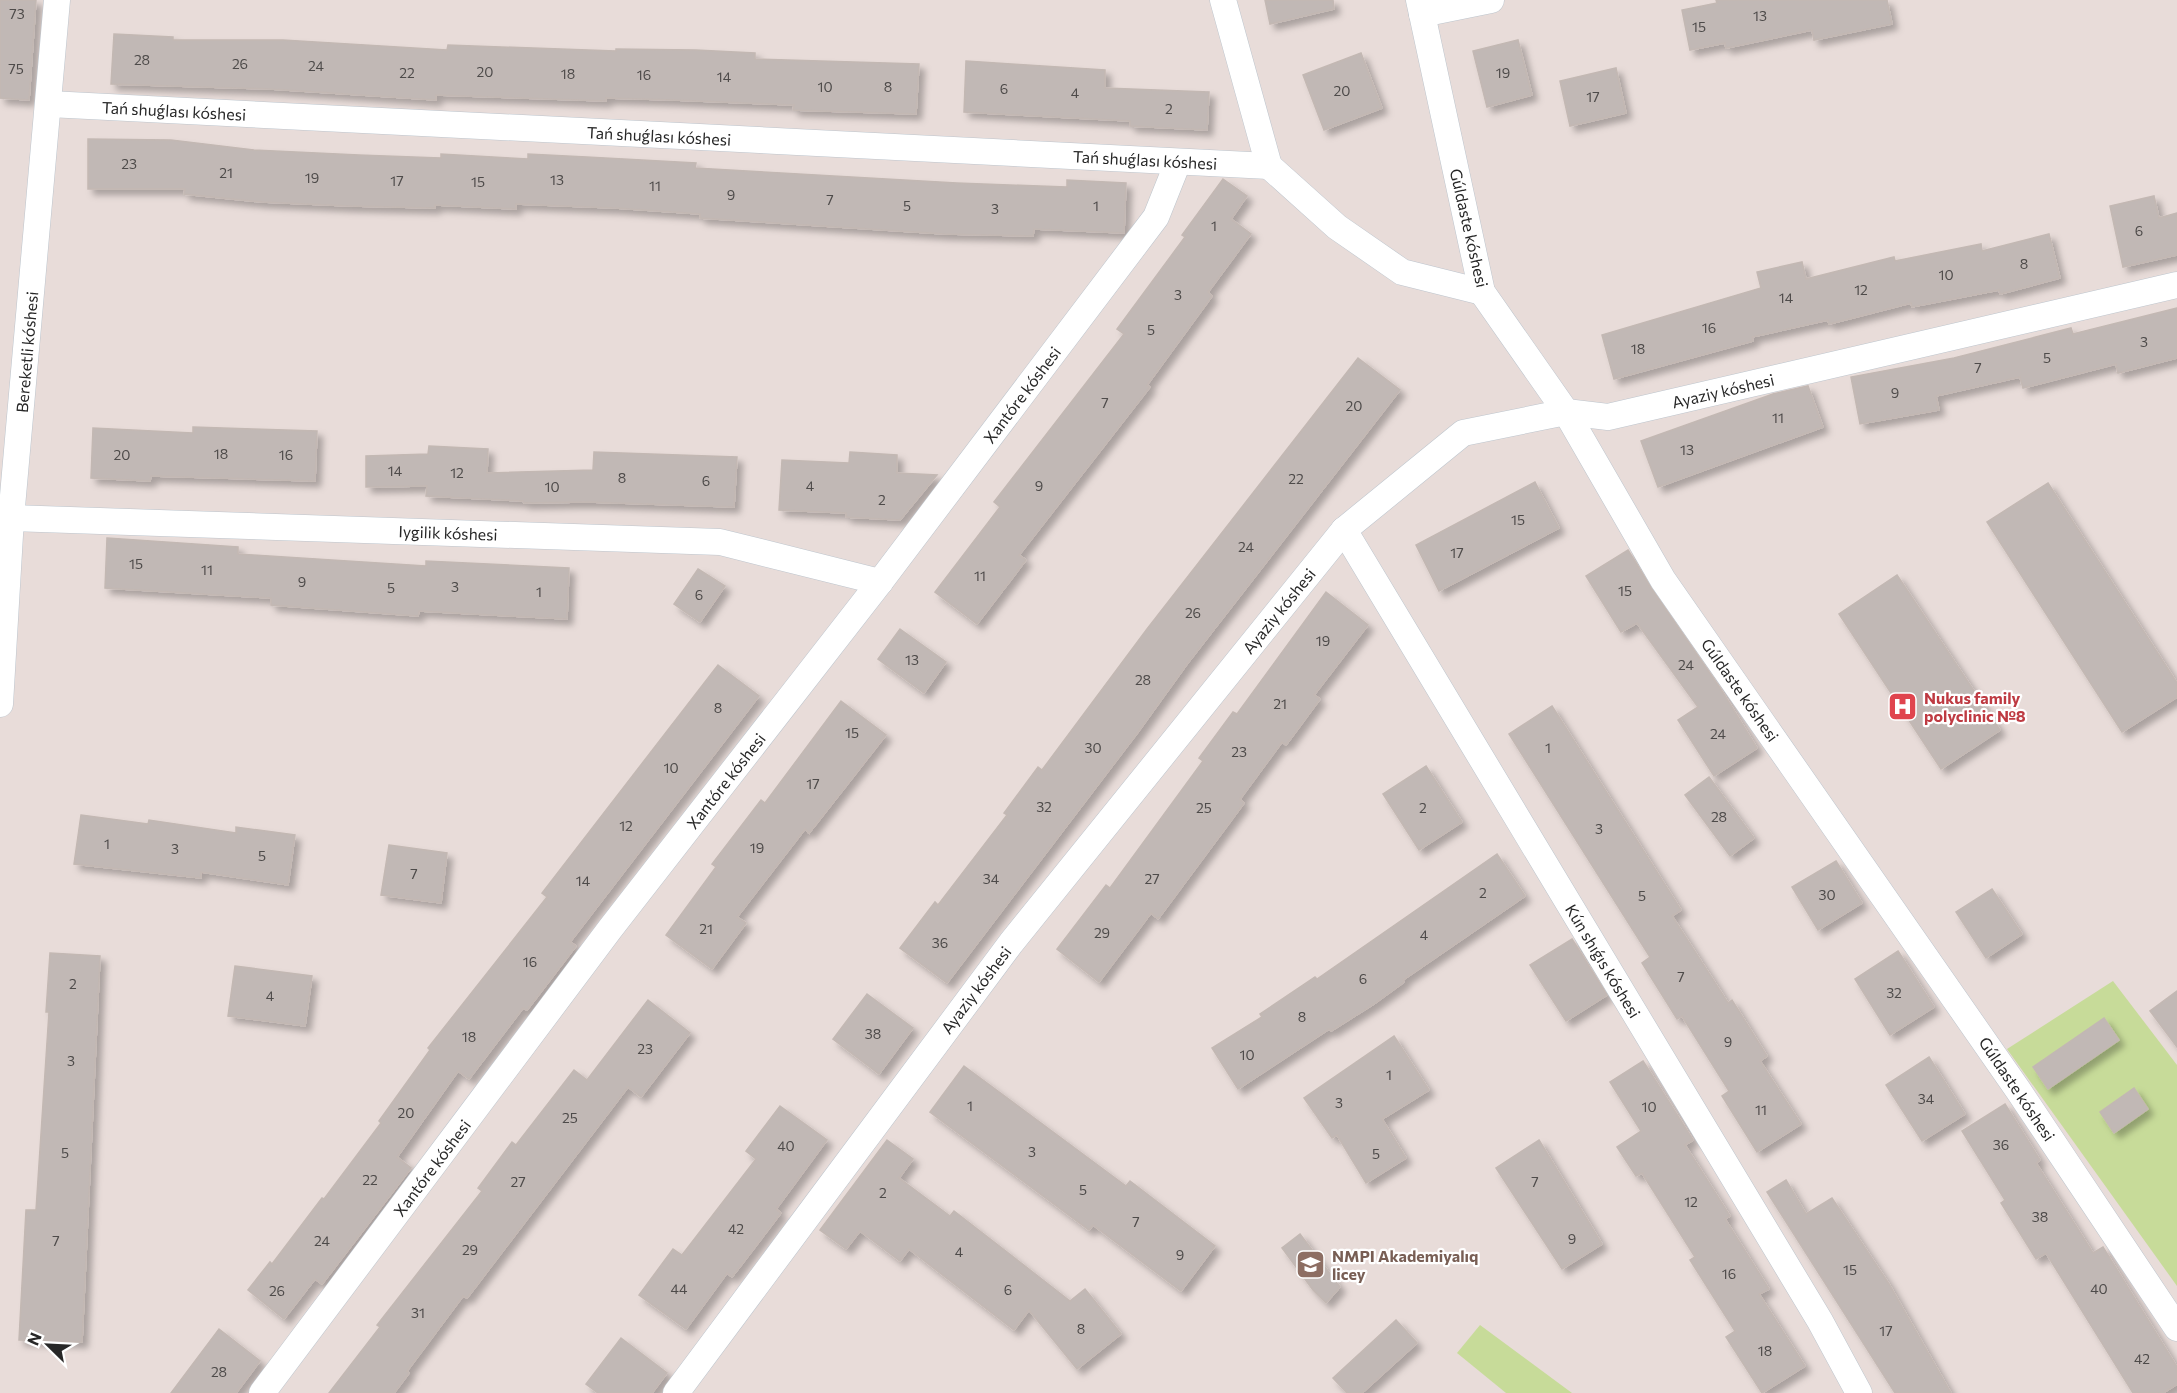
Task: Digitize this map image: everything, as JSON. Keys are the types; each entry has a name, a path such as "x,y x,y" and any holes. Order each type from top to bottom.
{"street":[{"name":"Bereketli kóshesi","path":"0,704 11,518 57,0"},
{"path":"1223,0 1269,166 1337,227 1402,272 1482,292"},
{"path":"1421,7 1491,0"},
{"name":"Gúldaste kóshesi","path":"1421,7 1482,292 1566,412 1663,580 2018,1090 2177,1328"},
{"name":"Tań shuǵlası kóshesi","path":"49,105 1269,166"},
{"name":"Xantóre kóshesi","path":"262,1393 610,928 880,582 1156,217 1178,162"},
{"name":"Ayaziy kóshesi","path":"676,1393 1011,943 1344,530 1463,434 1566,412 1608,417 2177,285"},
{"name":"Iygilik kóshesi","path":"11,518 720,542 880,582"},
{"name":"Kún shıǵıs kóshesi","path":"1344,530 1820,1321 1859,1393"}],"green space":[{"path":"2113,981 2177,1065 2177,1286 2007,1049"},
{"path":"1480,1325 1572,1393 1506,1393 1457,1353"}],"building":[{"path":"0,0 36,0 29,100 0,98"},
{"path":"1265,0 1333,0 1334,9 1270,24"},
{"path":"1716,0 1887,0 1892,24 1814,40 1812,30 1726,48 1725,43 1690,50 1682,10 1717,3"},
{"path":"114,34 173,37 173,40 283,40 447,50 448,45 616,51 616,49 696,50 755,53 755,59 919,64 916,114 793,110 794,105 673,100 606,98 606,101 436,95 436,100 270,89 111,84"},
{"path":"1518,40 1532,95 1487,107 1473,51"},
{"path":"1361,53 1382,108 1324,130 1303,75"},
{"path":"966,61 1105,70 1105,88 1209,92 1207,130 1130,126 1130,121 964,112"},
{"path":"1616,68 1626,113 1570,126 1560,81"},
{"path":"88,139 171,140 254,150 441,158 441,154 528,159 528,154 696,163 695,168 957,183 1067,187 1067,180 1126,183 1124,233 1034,229 1033,236 945,234 700,218 700,214 615,208 516,204 516,209 435,205 435,208 350,206 262,202 184,194 185,189 88,189"},
{"path":"1223,179 1247,196 1231,219 1251,234 1208,292 1212,296 1147,385 1150,387 1019,555 1026,560 977,624 935,592 1000,507 994,502 1124,334 1117,329 1185,237 1182,235"},
{"path":"2154,196 2159,218 2177,213 2177,255 2123,267 2110,206"},
{"path":"2049,234 2060,278 2000,294 1999,290 1912,307 1911,303 1829,324 1828,320 1752,337 1753,341 1614,379 1602,335 1761,288 1757,272 1802,262 1806,279 1894,257 1895,261 1981,244 1982,251"},
{"path":"2177,308 2177,358 2118,373 2116,364 2023,388 2020,377 1936,396 1939,410 1860,424 1851,377 1954,358 2071,328 2073,334"},
{"path":"1358,358 1400,390 1187,664 947,983 900,948 935,902 938,905 1007,815 1004,813 1038,767 1042,770 1147,629"},
{"path":"1808,386 1823,427 1658,487 1641,441 1773,394"},
{"path":"193,427 317,431 315,481 151,476 150,481 91,478 93,428 193,433"},
{"path":"429,446 488,449 487,473 593,470 594,452 737,457 734,507 588,502 524,503 523,501 426,496 427,486 366,487 366,456 428,454"},
{"path":"850,452 897,455 897,473 937,475 900,520 846,517 846,513 779,510 782,460 849,463"},
{"path":"1535,482 1559,528 1439,591 1416,545"},
{"path":"2048,483 2177,683 2177,697 2122,732 1987,522"},
{"path":"107,538 238,547 238,554 426,566 426,561 569,568 567,619 419,611 418,616 271,605 271,598 105,588"},
{"path":"1628,550 1757,748 1714,776 1678,720 1698,707 1637,623 1621,632 1586,576"},
{"path":"698,569 725,586 700,622 674,604"},
{"path":"1897,575 2000,730 1941,769 1839,614"},
{"path":"1326,592 1368,625 1314,695 1320,699 1286,745 1282,742 1240,799 1244,803 1158,919 1151,913 1099,982 1057,949 1106,885 1110,888 1203,761 1199,758 1233,712 1237,714"},
{"path":"900,629 946,662 924,693 878,659"},
{"path":"718,665 759,696 570,942 576,946 527,1010 523,1008 469,1079 458,1071 397,1157 411,1168 322,1284 315,1279 284,1319 248,1290 270,1262 272,1264 322,1198 324,1199 381,1123 379,1121 430,1050 428,1048 547,897 542,893"},
{"path":"841,701 886,735 809,833 805,829 737,917 746,923 712,969 666,935 716,867 712,864 761,800 765,803"},
{"path":"1552,706 1681,910 1672,916 1728,1003 1732,1000 1767,1056 1760,1061 1801,1124 1757,1152 1722,1096 1729,1091 1682,1016 1677,1019 1642,963 1650,957 1509,734"},
{"path":"1426,766 1462,822 1419,850 1383,794"},
{"path":"1709,777 1754,838 1730,856 1685,795"},
{"path":"81,815 148,824 149,820 236,833 236,827 295,835 288,885 201,872 201,878 74,864"},
{"path":"389,845 447,853 441,903 381,895"},
{"path":"1497,854 1525,896 1403,980 1404,982 1374,1004 1331,1031 1329,1029 1238,1089 1212,1048 1262,1017 1260,1014 1315,977 1317,979"},
{"path":"1836,861 1862,903 1818,930 1792,887"},
{"path":"1992,889 2022,934 1986,958 1956,912"},
{"path":"1572,939 1607,995 1566,1021 1530,965"},
{"path":"1898,951 1934,1007 1890,1035 1855,979"},
{"path":"50,953 100,956 82,1342 19,1340 26,1210 36,1210 49,1012 46,1012"},
{"path":"235,966 312,976 305,1026 228,1016"},
{"path":"2177,991 2177,1047 2150,1011"},
{"path":"867,994 913,1028 879,1074 833,1039"},
{"path":"648,1000 690,1033 641,1097 628,1087 467,1298 463,1296 407,1371 409,1373 394,1393 329,1393 380,1327 377,1325 482,1191 478,1188 512,1142 516,1145 574,1070 587,1080"},
{"path":"2104,1018 2119,1040 2048,1089 2033,1067"},
{"path":"1394,1036 1429,1090 1382,1119 1406,1158 1366,1183 1337,1135 1332,1138 1304,1098"},
{"path":"1929,1057 1965,1114 1922,1141 1886,1085"},
{"path":"1643,1061 1693,1140 1685,1145 1730,1216 1725,1219 1769,1289 1759,1294 1805,1366 1762,1393 1726,1337 1735,1331 1690,1260 1695,1257 1642,1173 1636,1176 1617,1147 1641,1131 1610,1082"},
{"path":"964,1066 1126,1186 1130,1181 1215,1246 1181,1291 1093,1225 1089,1230 930,1112"},
{"path":"2134,1088 2148,1109 2114,1133 2100,1112"},
{"path":"2005,1104 2040,1160 2036,1163 2093,1253 2103,1247 2177,1367 2177,1384 2163,1393 2133,1393 2046,1253 2036,1259 2001,1203 2005,1200 1962,1131"},
{"path":"780,1106 827,1140 776,1209 781,1213 732,1277 727,1273 686,1329 639,1295 673,1249 682,1255 756,1159 746,1151"},
{"path":"887,1140 913,1159 899,1178 950,1216 954,1211 1070,1301 1085,1289 1121,1334 1077,1369 1029,1310 1014,1330 909,1249 900,1261 860,1231 846,1249 820,1230"},
{"path":"1539,1140 1602,1244 1562,1269 1496,1168"},
{"path":"1786,1180 1806,1214 1832,1198 1889,1284 1951,1393 1895,1393 1767,1192"},
{"path":"1300,1234 1340,1287 1326,1303 1313,1290 1282,1248"},
{"path":"1396,1320 1417,1343 1362,1393 1347,1393 1333,1378"},
{"path":"219,1329 260,1361 236,1393 171,1393"},
{"path":"621,1338 667,1373 652,1393 598,1393 586,1384"}],"place":[{"name":"Nukus family polyclinic №8","path":"1903,707"},
{"name":"NMPI Akademiyalıq licey","path":"1311,1265"}]}
